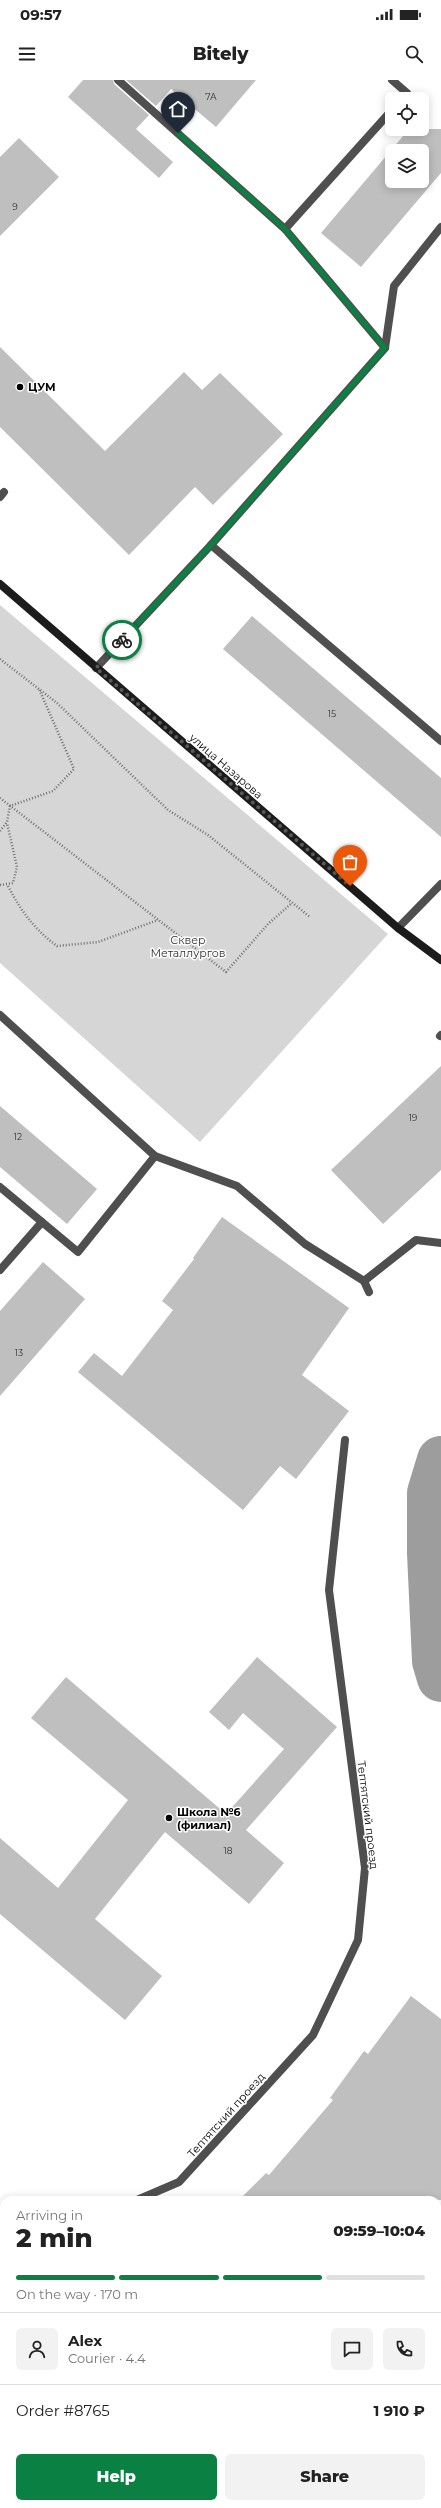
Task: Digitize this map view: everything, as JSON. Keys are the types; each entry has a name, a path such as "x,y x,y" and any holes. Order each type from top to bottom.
{"main road":[{"name":"улица Назарова","path":"0,584 398,928 441,960"}],"street":[{"path":"118,80 285,229 385,348"},
{"path":"392,80 406,92"},
{"path":"285,229 385,118"},
{"path":"96,668 211,545 385,348 394,286 441,227"},
{"path":"211,545 441,742"},
{"path":"398,928 441,884"},
{"path":"0,1015 155,1156 237,1186 305,1244 364,1281 369,1292"},
{"path":"0,1187 78,1252 155,1156"},
{"path":"0,1270 42,1222"},
{"path":"364,1281 416,1240 441,1243"},
{"name":"Тептятский проезд","path":"146,2196 179,2182 313,2035 358,1940 365,1868 329,1590 345,1440"}],"path":[{"path":"0,659 57,703 168,810 208,835 310,917"},
{"path":"10,806 54,791 74,769 38,688"},
{"path":"0,798 226,972 268,924 292,903"},
{"path":"0,885 8,886 13,884 17,867 7,822 10,806"},
{"path":"0,831 7,822"},
{"path":"8,886 23,915 39,932 57,946 98,942 158,920"}],"green space":[{"name":"Сквер Металлургов","path":"0,605 388,934 200,1142 0,963"}],"building":[{"path":"83,80 113,80 114,84 149,115 136,129 173,162 159,178 68,97"},
{"path":"126,80 256,80 216,127 171,89 156,106"},
{"path":"429,129 441,129 441,173 429,187 429,144 396,144 403,136 429,136"},
{"path":"19,138 59,177 0,236 0,157"},
{"path":"385,157 385,188 428,188 361,267 321,233"},
{"path":"0,347 105,451 184,372 202,390 220,373 283,434 213,505 195,487 129,555 0,427"},
{"path":"252,616 441,778 441,837 223,649"},
{"path":"441,1066 441,1170 383,1224 331,1170"},
{"path":"0,1106 97,1189 67,1224 0,1167"},
{"path":"222,1217 349,1308 302,1375 349,1411 296,1479 280,1466 243,1510 78,1372 94,1353 122,1376 173,1310 162,1301 194,1259 193,1258"},
{"path":"43,1262 85,1299 0,1396 0,1311"},
{"path":"257,1657 337,1727 246,1830 284,1863 249,1904 165,1832 95,1919 162,1976 125,2020 0,1914 0,1838 58,1888 128,1800 31,1718 66,1677 226,1814 284,1749 243,1713 229,1730 209,1712"},
{"path":"411,1996 441,2019 441,2196 243,2196 266,2173 269,2175 333,2100 330,2098 364,2051 368,2054"}],"waterway":[{"path":"441,1460 431,1493 431,1553 436,1661 441,1678"}],"way so far":[{"path":"122,640 96,668 350,886"}],"place":[{"name":"ЦУМ","path":"20,387"},
{"name":"Школа №6 (филиал)","path":"169,1818"}],"route":[{"path":"122,640 211,545 385,348 285,229 178,133"}]}
